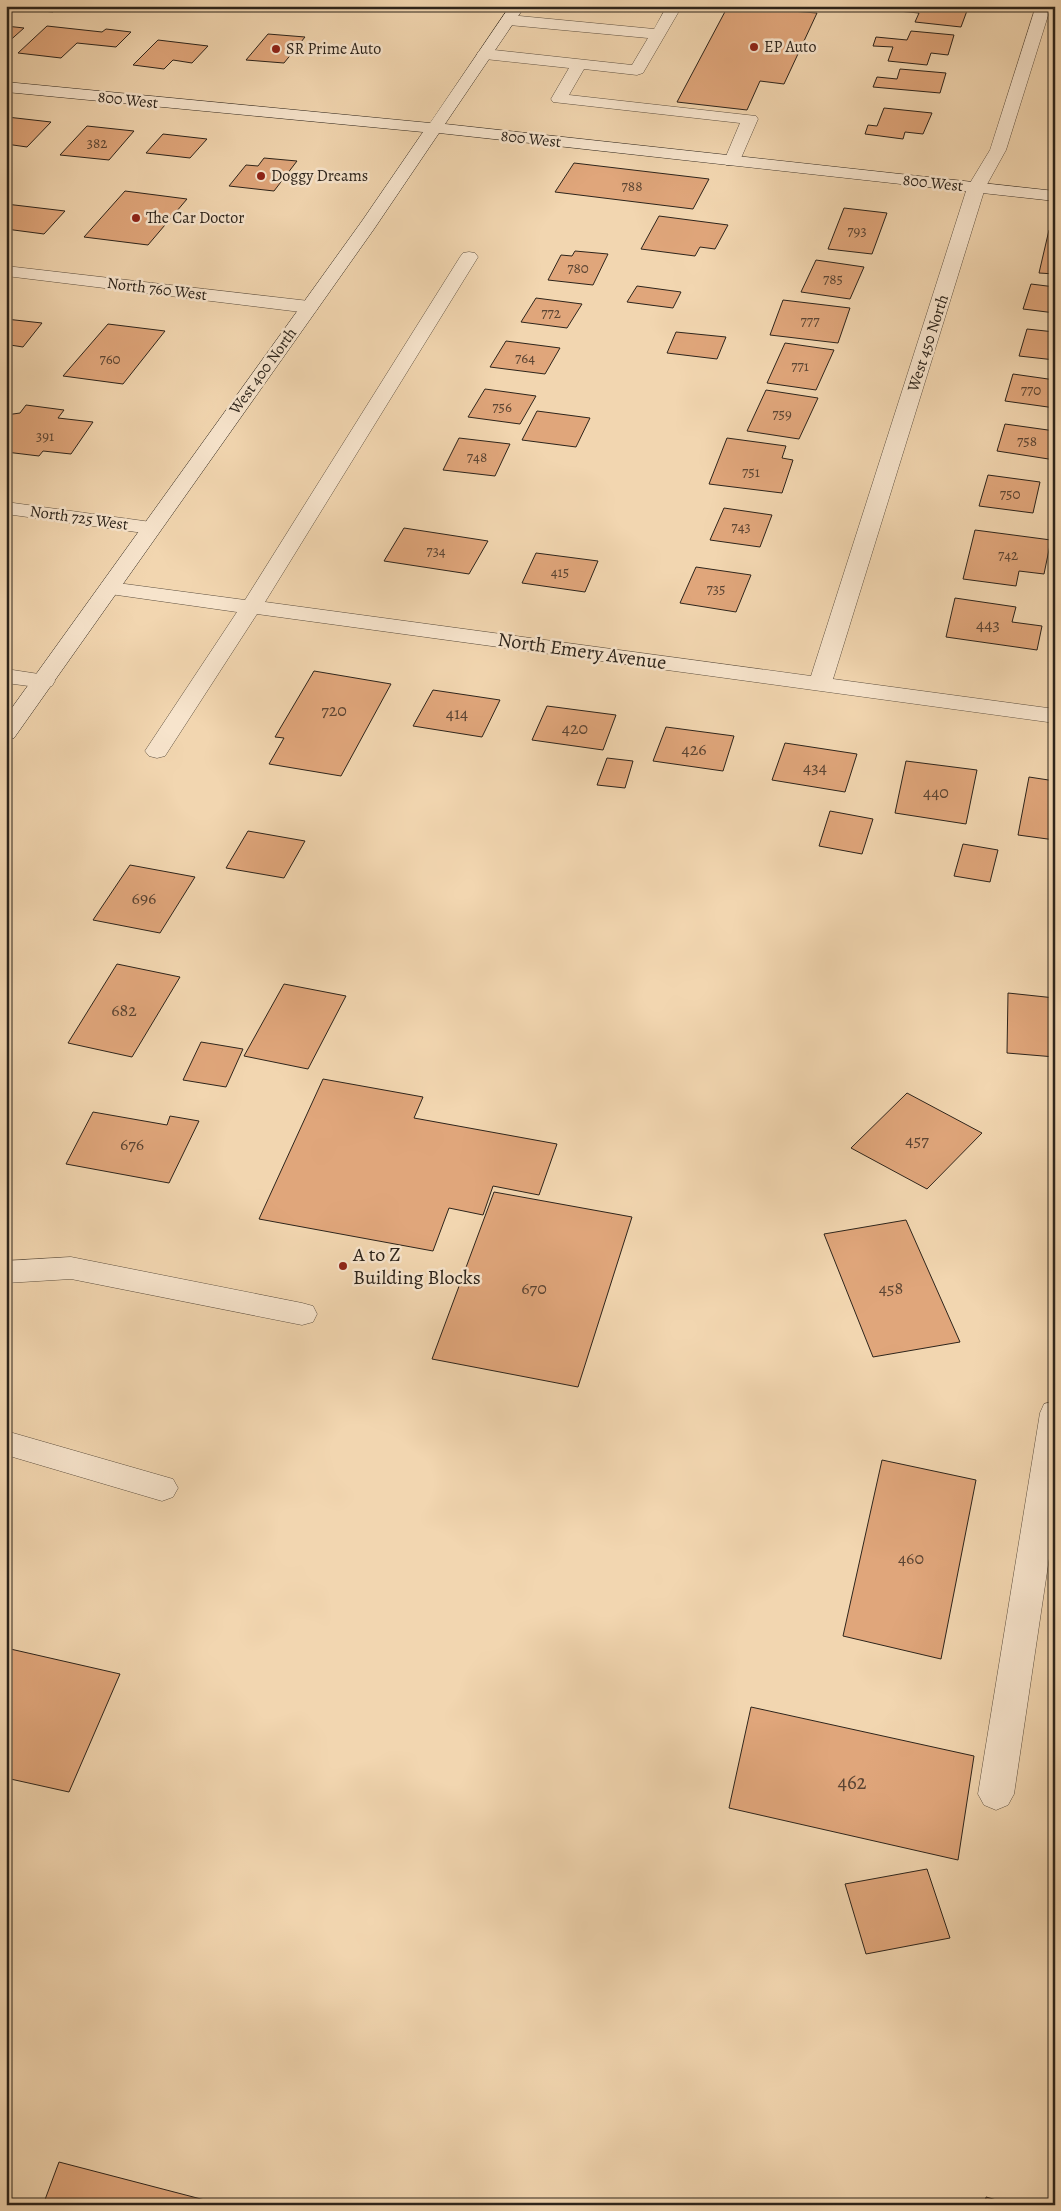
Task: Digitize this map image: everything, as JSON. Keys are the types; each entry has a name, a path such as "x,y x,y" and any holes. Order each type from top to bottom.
{"street":[{"name":"West 400 North","path":"6,734 518,6"},
{"path":"485,54 638,70 675,6"},
{"name":"West 450 North","path":"820,684 976,188 998,150 1044,6"},
{"path":"509,20 658,34"},
{"path":"579,64 559,99 750,119 732,161"},
{"name":"800 West","path":"6,87 434,128 1055,196"},
{"path":"157,752 469,257"},
{"name":"North 760 West","path":"6,271 308,307"},
{"name":"North 725 West","path":"6,508 151,528"},
{"name":"North Emery Avenue","path":"110,588 1055,716"},
{"path":"6,676 44,681"},
{"path":"6,1272 71,1268 302,1314"},
{"path":"996,1794 1055,1412"},
{"path":"6,1443 162,1488"}],"building":[{"path":"24,6 59,6 53,12 22,9"},
{"name":"EP Auto","path":"728,6 817,13 784,84 760,81 747,110 677,102"},
{"path":"900,6 954,6 968,8 961,27 915,22 919,13 898,11"},
{"path":"6,26 24,28 6,44"},
{"path":"47,26 102,32 106,29 131,32 116,47 77,43 61,58 18,53"},
{"path":"911,31 954,35 948,55 931,53 927,65 888,61 893,47 873,46 876,37 907,40"},
{"name":"SR Prime Auto","path":"268,34 305,37 284,63 246,60"},
{"path":"158,40 208,46 192,63 173,60 164,69 133,65"},
{"path":"900,69 946,73 940,93 873,87 877,77 897,79"},
{"path":"884,108 932,113 923,134 905,132 903,139 865,134 868,125 877,126"},
{"path":"7,117 51,122 27,147 6,144"},
{"path":"87,126 134,131 109,160 60,155"},
{"path":"163,134 207,139 190,158 146,153"},
{"name":"Doggy Dreams","path":"264,158 297,161 274,191 229,186 246,165 258,166"},
{"path":"574,163 709,179 693,209 555,192"},
{"name":"The Car Doctor","path":"125,191 187,199 148,245 84,237"},
{"path":"6,204 65,211 44,234 6,229"},
{"path":"844,208 887,213 872,254 828,249"},
{"path":"659,216 728,225 715,249 700,247 695,256 641,249"},
{"path":"1049,230 1055,231 1055,274 1039,273"},
{"path":"575,251 608,254 593,285 548,280 561,255 572,256"},
{"path":"816,260 864,267 850,299 801,292"},
{"path":"1031,284 1055,287 1055,313 1023,309"},
{"path":"637,286 681,292 673,308 627,302"},
{"path":"536,298 582,304 567,328 521,322"},
{"path":"783,300 850,308 838,343 770,335"},
{"path":"6,319 42,323 23,347 10,345 6,350"},
{"path":"108,324 165,331 123,384 63,376"},
{"path":"1027,329 1055,332 1055,360 1019,356"},
{"path":"676,332 726,337 717,359 667,353"},
{"path":"506,341 560,348 545,374 490,367"},
{"path":"785,343 834,350 816,390 767,383"},
{"path":"1013,374 1055,380 1055,408 1005,401"},
{"path":"485,389 536,396 520,424 468,417"},
{"path":"766,390 818,398 799,439 747,431"},
{"path":"26,405 64,410 58,418 93,422 71,454 43,451 39,456 6,452 6,415 20,413"},
{"path":"537,411 590,418 576,447 522,440"},
{"path":"1005,424 1055,431 1055,460 997,451"},
{"path":"459,438 510,444 495,476 443,470"},
{"path":"727,438 786,446 782,458 793,460 782,493 709,484"},
{"path":"988,475 1040,482 1033,513 979,506"},
{"path":"724,508 772,515 760,547 710,540"},
{"path":"404,528 488,541 469,574 384,561"},
{"path":"975,530 1051,540 1044,574 1019,571 1016,586 963,579"},
{"path":"536,553 598,561 585,592 522,583"},
{"path":"696,567 751,575 736,612 680,603"},
{"path":"955,598 1016,607 1012,622 1042,626 1037,650 946,637"},
{"path":"314,671 391,684 341,776 269,764 284,738 275,737"},
{"path":"433,690 500,700 482,737 413,726"},
{"path":"547,706 616,715 603,750 532,740"},
{"path":"666,727 734,736 723,771 653,761"},
{"path":"785,743 857,754 845,792 772,780"},
{"path":"607,758 633,761 625,788 597,785"},
{"path":"906,761 977,770 966,824 895,813"},
{"path":"1029,777 1055,781 1055,840 1018,835"},
{"path":"830,811 873,819 862,854 819,846"},
{"path":"248,831 305,841 284,878 226,868"},
{"path":"963,844 998,850 990,882 954,876"},
{"path":"130,865 195,877 160,933 93,920"},
{"path":"117,964 180,977 132,1057 68,1043"},
{"path":"284,984 346,996 308,1069 244,1056"},
{"path":"1008,993 1055,998 1055,1057 1007,1053"},
{"path":"201,1042 243,1049 226,1087 183,1080"},
{"path":"323,1079 423,1097 414,1118 557,1144 539,1195 493,1186 483,1215 449,1208 433,1251 259,1219"},
{"path":"907,1093 982,1133 927,1189 851,1148"},
{"path":"93,1112 167,1125 170,1116 199,1121 169,1183 66,1164"},
{"path":"494,1192 632,1217 578,1387 432,1359"},
{"path":"906,1220 960,1342 873,1357 824,1234"},
{"path":"882,1460 976,1480 941,1659 843,1636"},
{"path":"6,1648 120,1674 69,1792 6,1778"},
{"path":"751,1707 974,1756 958,1860 729,1808"},
{"path":"927,1869 950,1938 866,1954 845,1884"},
{"path":"59,2162 224,2205 43,2205"},
{"path":"986,2197 1014,2205 985,2205"}],"place":[{"name":"EP Auto","path":"754,47"},
{"name":"SR Prime Auto","path":"276,49"},
{"name":"Doggy Dreams","path":"261,176"},
{"name":"The Car Doctor","path":"136,218"},
{"name":"A to Z Building Blocks","path":"343,1266"}]}
